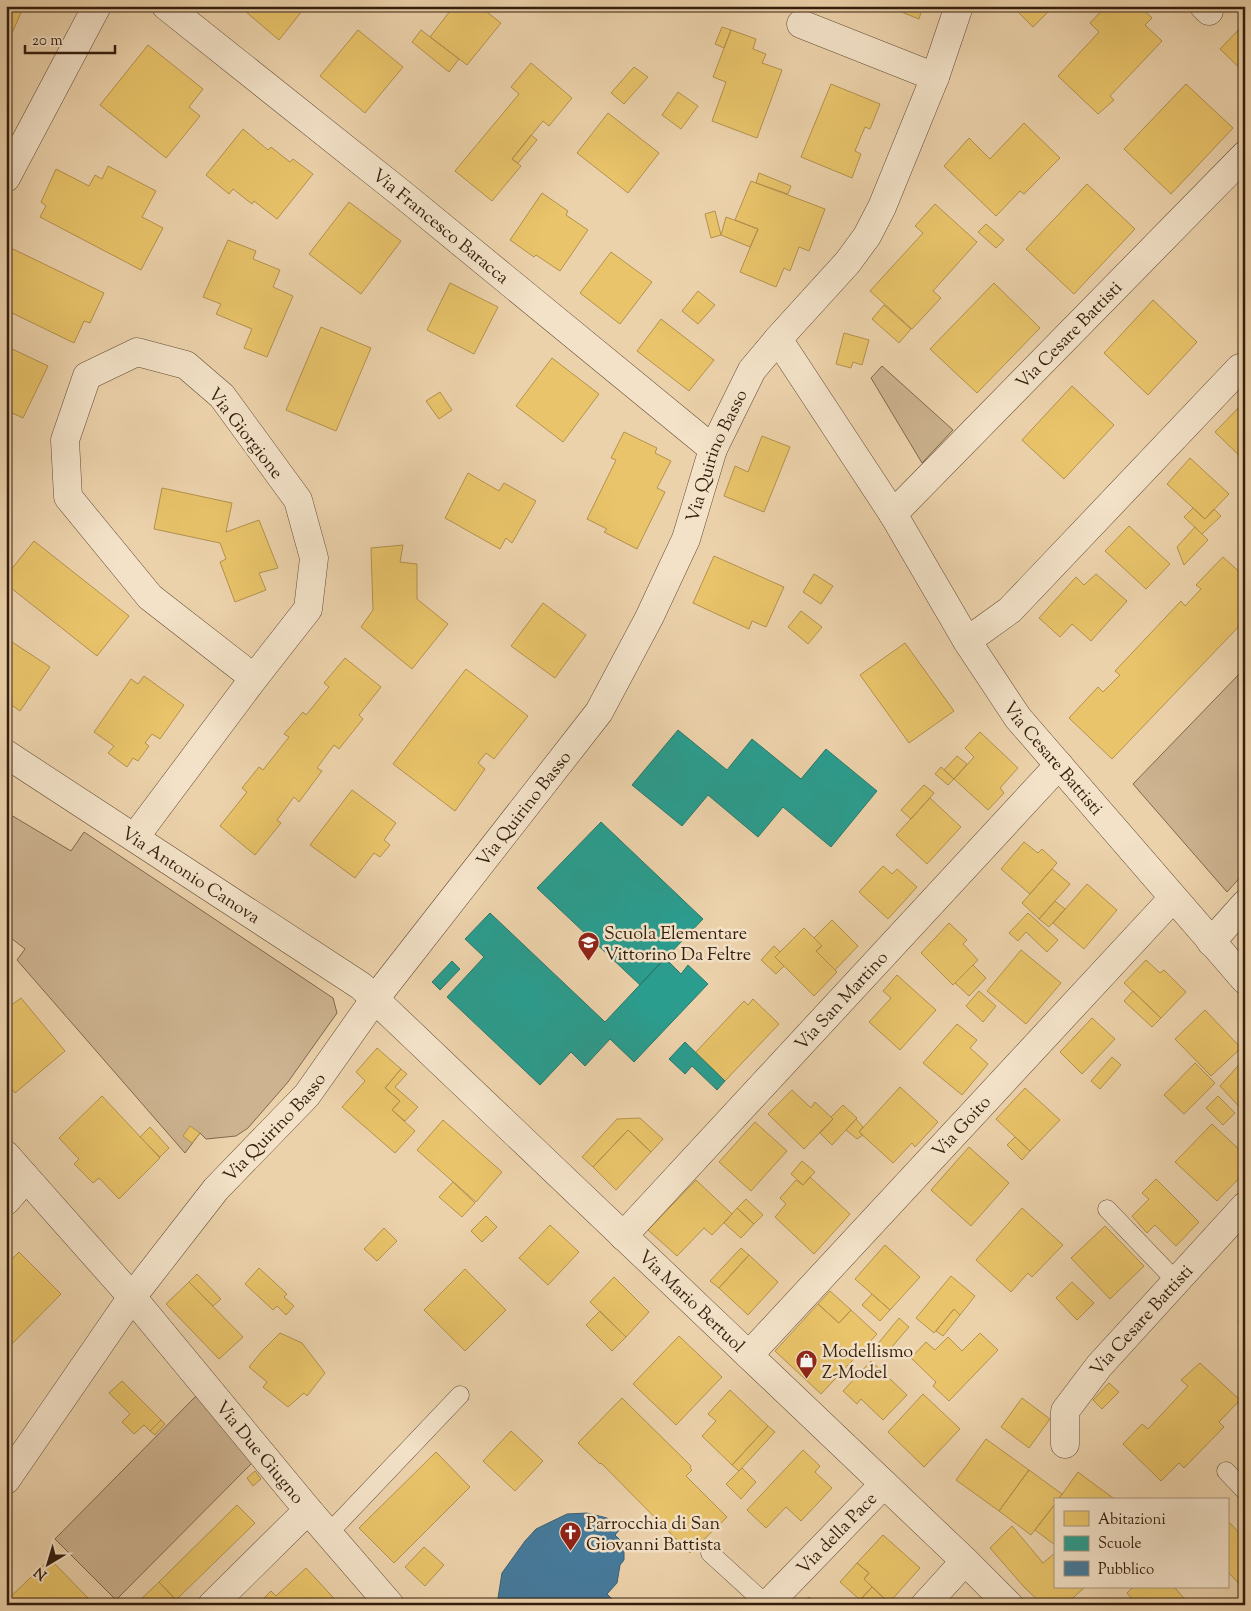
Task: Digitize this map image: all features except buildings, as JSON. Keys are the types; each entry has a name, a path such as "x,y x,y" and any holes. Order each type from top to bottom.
{"street":[{"path":"6,178 97,6"},
{"name":"Via Francesco Baracca","path":"166,6 402,194 713,449"},
{"name":"Via Quirino Basso","path":"6,1480 132,1297 216,1189 307,1095 374,1000 598,712 649,618 686,539 713,449 752,370 848,262 867,236 882,207 935,77 959,6"},
{"path":"801,24 935,77"},
{"name":"Via Cesare Battisti","path":"894,514 1245,155"},
{"name":"Via Cesare Battisti","path":"778,339 894,514 968,640 1018,718 1245,980"},
{"name":"Via Giorgione","path":"135,837 308,609 314,558 298,500 222,396 186,365 137,352 87,376 65,440 68,497 150,597 254,678"},
{"path":"968,640 1010,610 1240,368"},
{"name":"Via Antonio Canova","path":"6,754 361,986 374,1000"},
{"name":"Via San Martino","path":"623,1236 1059,765"},
{"name":"Via Goito","path":"749,1355 1173,898"},
{"path":"1211,942 1245,904"},
{"name":"Via Mario Bertuol","path":"374,1000 966,1561 1009,1605"},
{"name":"Via Due Giugno","path":"6,1155 132,1297 328,1534 390,1605"},
{"path":"6,1201 26,1178"},
{"name":"Via Cesare Battisti","path":"1065,1444 1065,1411 1099,1366 1245,1206"},
{"name":"Via della Pace","path":"767,1605 884,1484"},
{"path":"212,1605 308,1510"},
{"path":"925,1605 966,1561"}],"lane":[{"path":"1107,1210 1176,1281"},
{"path":"328,1534 460,1395"},
{"path":"1226,1471 1245,1491"},
{"path":"710,1554 767,1605"}],"shaded area":[{"path":"882,366 953,430 922,463 871,378"},
{"path":"1245,668 1245,872 1227,892 1133,784"},
{"path":"6,812 71,851 84,832 333,998 337,1013 288,1082 248,1128 236,1136 206,1139 200,1133 185,1153 17,960 25,949 6,934"},
{"path":"196,1396 253,1462 116,1600 55,1539"}],"place":[{"name":"Scuola Elementare Vittorino Da Feltre","path":"588,962"},
{"name":"Modellismo Z-Model","path":"806,1380"},
{"name":"Parrocchia di San Giovanni Battista","path":"570,1552"}]}
